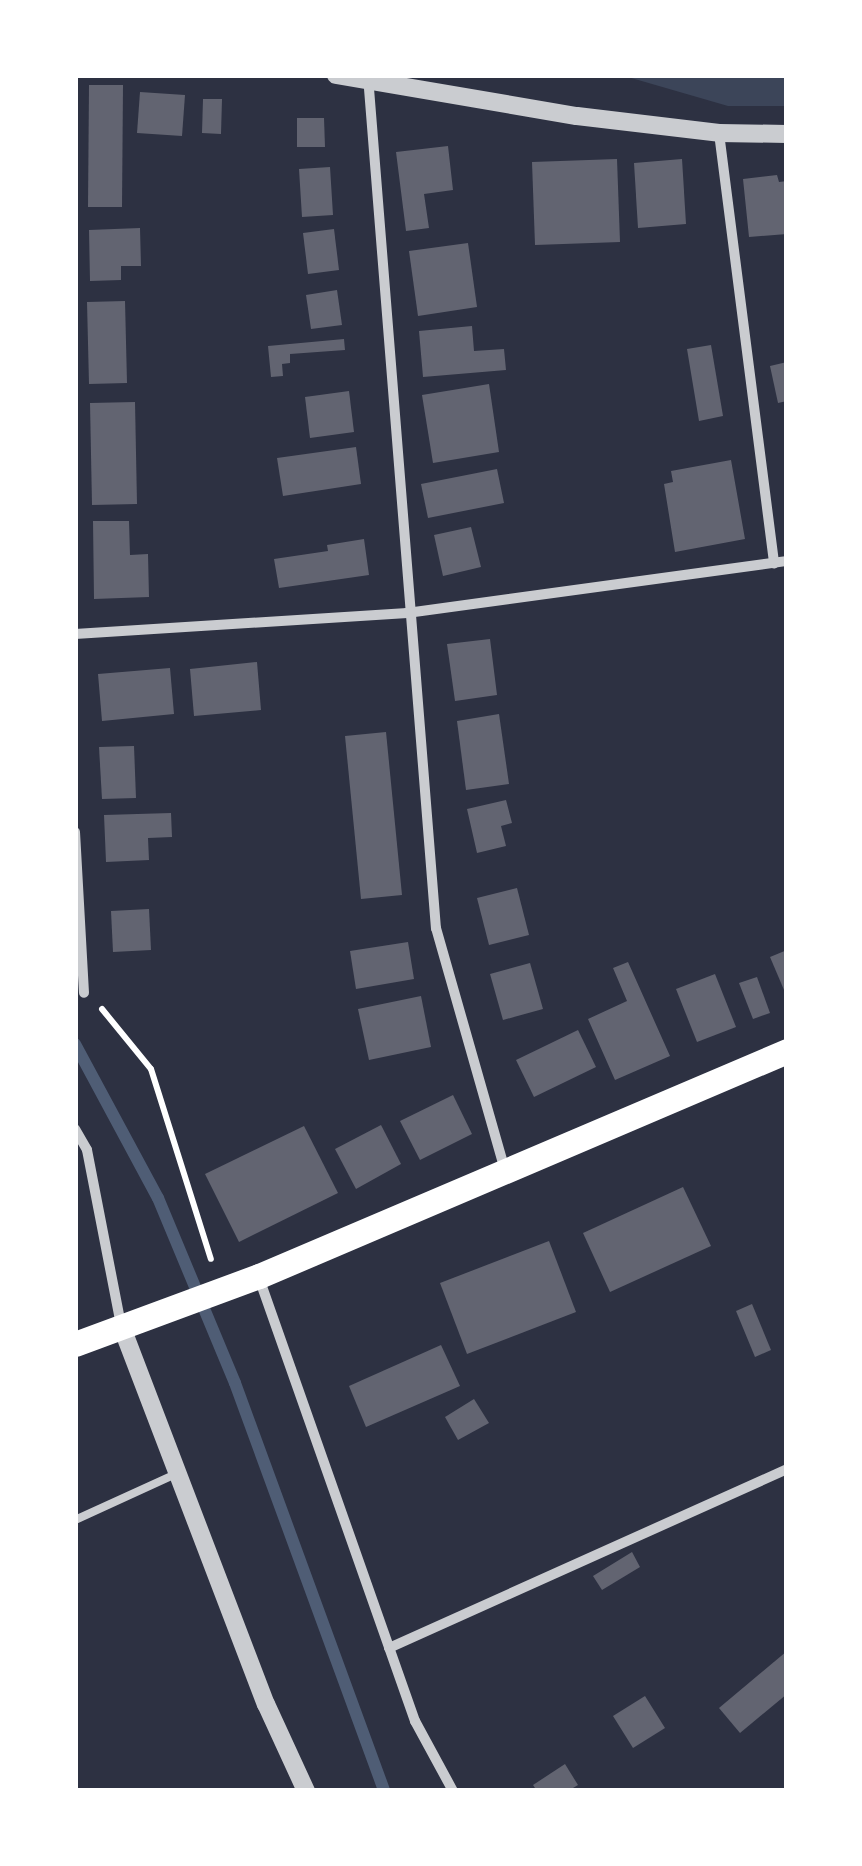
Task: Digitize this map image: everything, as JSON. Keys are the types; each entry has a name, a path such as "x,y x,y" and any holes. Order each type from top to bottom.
{"main road":[{"path":"75,1344 247,1280 787,1051"}],"street":[{"path":"336,75 719,133 787,134"},
{"path":"368,78 407,613 436,928 505,1172"},
{"path":"719,133 774,564"},
{"path":"75,634 407,613 787,561"},
{"path":"75,832 84,993"},
{"path":"75,1129 87,1150 121,1326 266,1704 306,1791"},
{"path":"247,1280 415,1720 453,1791"},
{"path":"389,1648 787,1469"}],"lane":[{"path":"75,1520 178,1473"}],"path":[{"path":"84,993 114,1018 151,1069 212,1262"}],"shaded area":[{"path":"621,75 787,75 787,106 728,106"}],"building":[{"path":"89,85 123,85 122,207 88,207"},
{"path":"140,92 185,95 182,136 137,133"},
{"path":"203,99 222,99 221,134 202,133"},
{"path":"297,118 324,118 325,147 297,147"},
{"path":"448,146 453,190 424,194 429,228 406,231 396,152"},
{"path":"617,159 620,242 535,245 532,162"},
{"path":"682,159 686,224 638,228 634,163"},
{"path":"330,167 333,215 302,217 299,169"},
{"path":"777,175 779,182 787,181 787,234 749,237 743,179"},
{"path":"140,228 141,266 121,266 121,280 90,281 89,230"},
{"path":"334,229 339,270 308,274 303,233"},
{"path":"468,243 477,307 418,316 409,251"},
{"path":"337,290 342,325 311,329 306,295"},
{"path":"125,301 127,383 89,384 87,302"},
{"path":"472,326 474,351 504,349 506,370 423,377 419,331"},
{"path":"344,339 345,350 290,354 290,363 282,364 283,376 271,377 268,346"},
{"path":"711,345 723,416 699,421 687,349"},
{"path":"787,362 787,401 778,403 770,366"},
{"path":"489,384 499,452 433,463 422,395"},
{"path":"349,391 354,432 310,438 305,397"},
{"path":"135,402 137,504 92,505 90,403"},
{"path":"356,447 361,484 283,496 277,458"},
{"path":"731,460 745,539 675,552 664,484 673,482 671,471"},
{"path":"497,469 504,503 428,518 421,484"},
{"path":"93,521 129,521 130,555 148,554 149,597 94,599"},
{"path":"471,527 481,567 443,576 434,535"},
{"path":"364,539 369,575 279,588 274,559 328,551 327,545"},
{"path":"490,639 497,695 455,701 447,644"},
{"path":"257,662 261,710 194,716 190,669"},
{"path":"170,668 174,714 102,721 98,674"},
{"path":"499,714 509,784 466,790 457,721"},
{"path":"386,732 402,895 361,899 345,736"},
{"path":"134,746 136,798 102,799 99,747"},
{"path":"506,800 512,823 501,826 506,846 477,853 467,809"},
{"path":"171,813 172,837 148,838 149,860 106,862 104,815"},
{"path":"517,888 529,935 489,945 477,898"},
{"path":"149,909 151,950 113,952 111,911"},
{"path":"408,942 414,979 356,989 350,951"},
{"path":"787,950 787,997 770,957"},
{"path":"628,962 670,1056 615,1080 588,1019 627,1001 613,968"},
{"path":"530,963 543,1009 503,1020 490,974"},
{"path":"715,974 736,1027 697,1042 676,989"},
{"path":"757,977 770,1013 753,1019 739,983"},
{"path":"421,996 431,1047 369,1060 358,1009"},
{"path":"578,1030 596,1067 534,1097 516,1060"},
{"path":"453,1095 472,1134 420,1160 400,1121"},
{"path":"381,1125 401,1164 356,1189 335,1149"},
{"path":"304,1126 338,1193 239,1242 205,1174"},
{"path":"683,1187 711,1246 610,1292 583,1233"},
{"path":"549,1241 576,1312 467,1354 440,1283"},
{"path":"752,1304 771,1350 755,1357 736,1311"},
{"path":"441,1345 460,1386 366,1427 349,1386"},
{"path":"474,1399 489,1423 458,1440 445,1417"},
{"path":"632,1552 640,1567 602,1590 593,1576"},
{"path":"787,1651 787,1694 740,1733 719,1708"},
{"path":"645,1696 665,1728 633,1748 613,1716"},
{"path":"565,1764 578,1785 568,1791 537,1791 533,1785"}],"waterway":[{"path":"75,1044 158,1198 235,1383 384,1791"}]}
